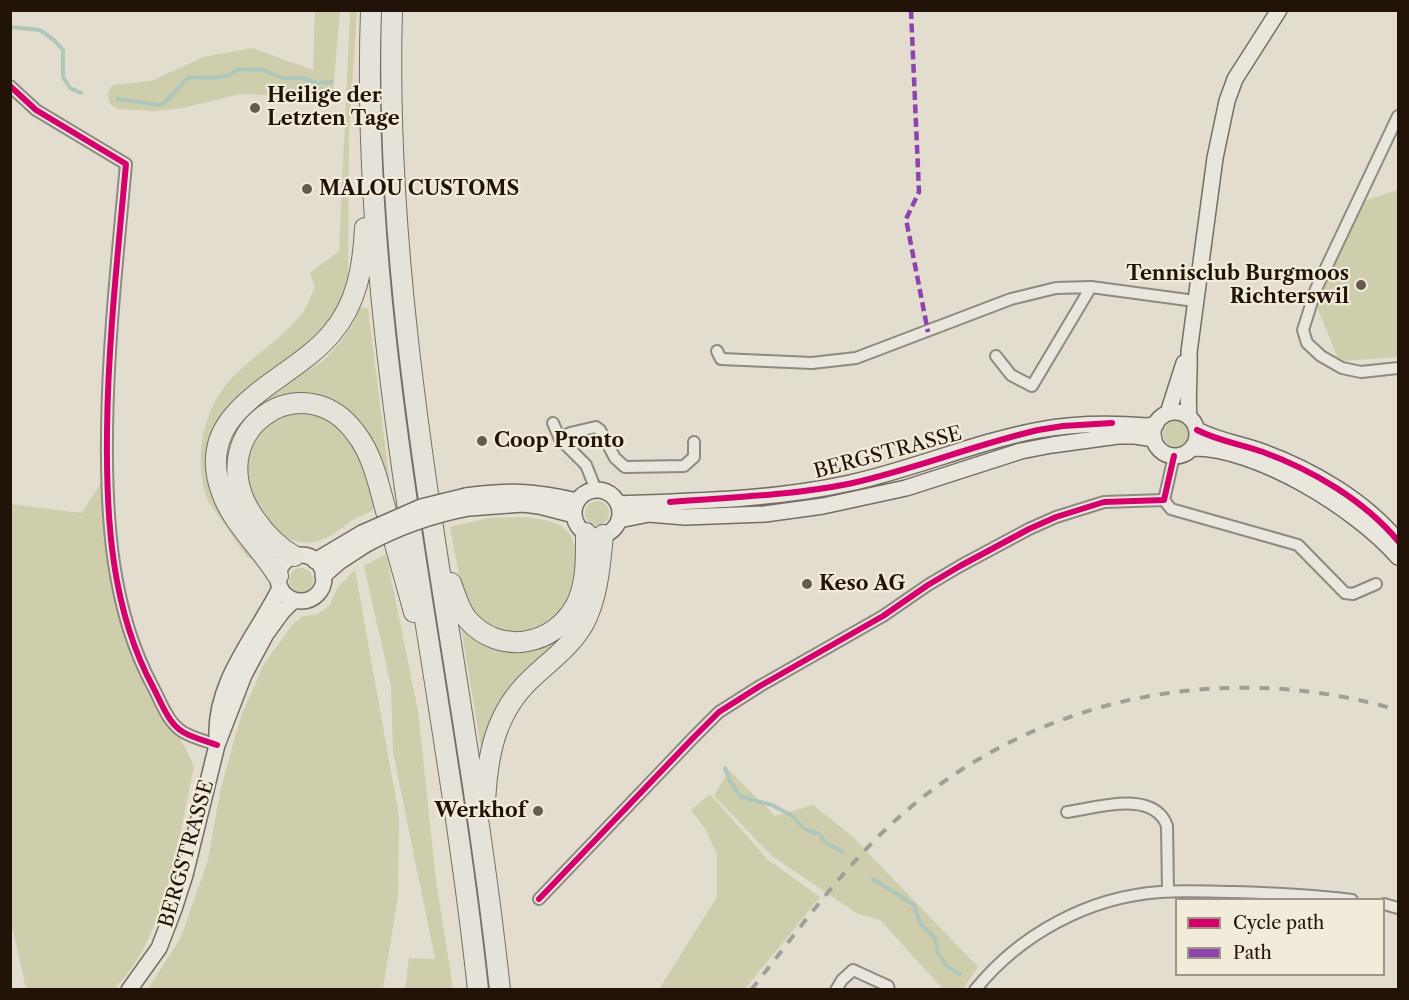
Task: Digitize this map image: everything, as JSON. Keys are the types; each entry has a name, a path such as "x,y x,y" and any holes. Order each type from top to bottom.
{"highway":[{"path":"279,582 232,514 224,497 217,470 219,442 237,410 325,341 352,301 360,277 364,251 370,121 371,10"},
{"path":"392,10 392,109 398,249 411,370 483,848 500,990"},
{"path":"370,121 375,221 384,321 404,476 461,850 478,990"},
{"path":"294,556 277,545 252,514 239,487 237,466 242,442 257,421 282,406 304,404 326,409 338,415 355,432 367,452 387,513 440,711"},
{"path":"435,537 459,605 469,621 493,638 518,642 545,637 558,628 572,613 579,599 595,534"},
{"path":"483,848 487,766 497,727 519,691 568,645 583,624 594,594 595,534"}],"main road":[{"path":"1189,352 1168,413 1155,432 1160,450 1174,456 1183,455 1196,442 1187,395 1190,374 1189,352 1215,158 1227,101 1235,79 1279,10"},
{"path":"1168,413 1179,412 1217,440 1263,452 1317,477 1361,506 1398,541"},
{"name":"BERGSTRASSE","path":"618,512 686,517 765,514 823,507 906,488 1021,451 1063,443 1155,432"},
{"path":"1192,448 1214,449 1265,466 1301,483 1324,496 1369,528 1387,543 1398,557"},
{"path":"596,490 609,494 618,512 610,532 595,534 578,526 575,508 582,495 596,490"},
{"name":"BERGSTRASSE","path":"315,561 363,539 421,507 468,502 501,492 540,492 575,508"},
{"name":"BERGSTRASSE","path":"129,990 159,948 174,909 185,875 217,745 244,675 282,612 294,600 307,601 318,594 323,576 363,539"},
{"path":"294,556 305,556 315,561 323,576"},
{"name":"BERGSTRASSE","path":"217,745 218,712 225,691 240,659 268,613 285,562 294,556"},
{"path":"279,582 288,598 294,600"}],"street":[{"path":"10,86 36,110 126,164 107,402 108,491 112,555 130,633 147,676 172,723 182,732 217,745"},
{"path":"1398,116 1316,289 1303,330 1307,343 1321,356 1342,368 1361,372 1398,368"},
{"path":"717,351 721,359 812,363 855,358 1011,299 1056,288 1091,287 1195,301"},
{"path":"996,356 1011,375 1032,386 1091,287"},
{"path":"553,423 560,439 586,465 596,490"},
{"path":"560,439 570,433 596,427 600,430 615,458 625,467 684,466 694,458 694,442"},
{"path":"1164,500 1174,456"},
{"path":"1164,500 1171,509 1298,545 1345,593 1353,594 1376,584"},
{"path":"539,899 719,712 883,616 960,566 1038,525 1104,502 1164,500"},
{"path":"1067,812 1137,802 1153,808 1165,819 1167,826 1168,891"},
{"path":"975,990 1002,961 1028,940 1073,914 1097,905 1168,891 1336,898"},
{"path":"836,990 842,980 853,970 888,986 889,990"}],"green space":[{"path":"315,11 340,11 333,93 290,96 240,94 183,108 156,111 117,109 109,103 108,93 112,85 151,81 204,57 252,48 313,70"},
{"path":"350,11 357,11 349,134 348,281 336,315 299,354 211,456 258,561 247,557 208,501 201,472 202,441 210,412 225,386 295,322 305,309 315,287 310,273 339,251"},
{"name":"Tennisclub Burgmoos Richterswil","path":"1398,190 1398,357 1339,361 1315,302 1333,268 1361,202"},
{"path":"360,307 368,309 392,501 354,519 325,539 301,542 290,539 269,523 261,513 249,489 248,460 260,434 237,425 274,389 322,362 352,326"},
{"path":"1176,421 1185,425 1189,434 1185,443 1176,447 1167,443 1163,434 1167,425"},
{"path":"102,481 121,619 130,649 146,691 180,740 194,767 168,885 146,943 132,968 114,989 26,989 13,930 11,930 10,504 82,513"},
{"path":"597,501 602,502 608,508 608,518 602,524 597,525 592,524 586,518 585,513 586,508 592,502"},
{"path":"488,518 540,519 563,527 573,539 576,557 575,585 583,612 481,748 460,621 462,591 450,527"},
{"path":"386,554 418,711 436,880 453,989 405,989 409,958 435,959 393,752 391,686 364,566"},
{"path":"301,568 306,569 312,575 312,585 306,591 301,592 296,591 290,585 289,580 290,575 296,569"},
{"path":"355,570 399,816 398,897 383,989 148,989 181,937 208,860 221,787 241,716 264,664 292,625 303,616 316,615 329,606 338,587"},
{"path":"729,770 775,816 813,805 853,837 978,967 963,989 943,989 880,920 858,914 772,856 714,796"},
{"path":"710,794 768,860 820,897 745,989 659,989 717,897 717,855 706,830 691,810"}],"waterway":[{"path":"10,27 40,30 54,40 63,50 63,77 70,88 81,93"},
{"path":"118,99 160,105 189,77 214,78 230,75 239,69 263,70 283,78 302,78 317,83 332,82"},
{"path":"725,768 730,781 741,797 772,805 794,817 804,829 819,834 826,843 843,852"},
{"path":"873,879 914,905 920,923 935,938 938,954 948,967 960,974"}],"railway":[{"path":"751,990 832,887 885,830 939,785 998,749 1060,720 1125,701 1193,690 1261,688 1330,695 1398,710"}],"marked path":[{"path":"911,10 919,192 906,219 928,332"}],"cycle path":[{"path":"10,86 36,110 126,164 109,364 107,464 114,562 128,626 139,657 165,712 183,732 217,745"},
{"path":"670,502 781,494 848,484 1038,430 1112,423"},
{"path":"1197,430 1263,452 1318,477 1369,512 1398,541"},
{"path":"539,899 719,712 883,616 960,566 1029,529 1056,517 1104,502 1164,500 1174,456"}],"place":[{"name":"Heilige der Letzten Tage","path":"255,108"},
{"name":"MALOU CUSTOMS","path":"307,189"},
{"name":"Tennisclub Burgmoos Richterswil","path":"1361,285"},
{"name":"Coop Pronto","path":"482,441"},
{"name":"Keso AG","path":"807,584"},
{"name":"Werkhof","path":"538,811"}]}
